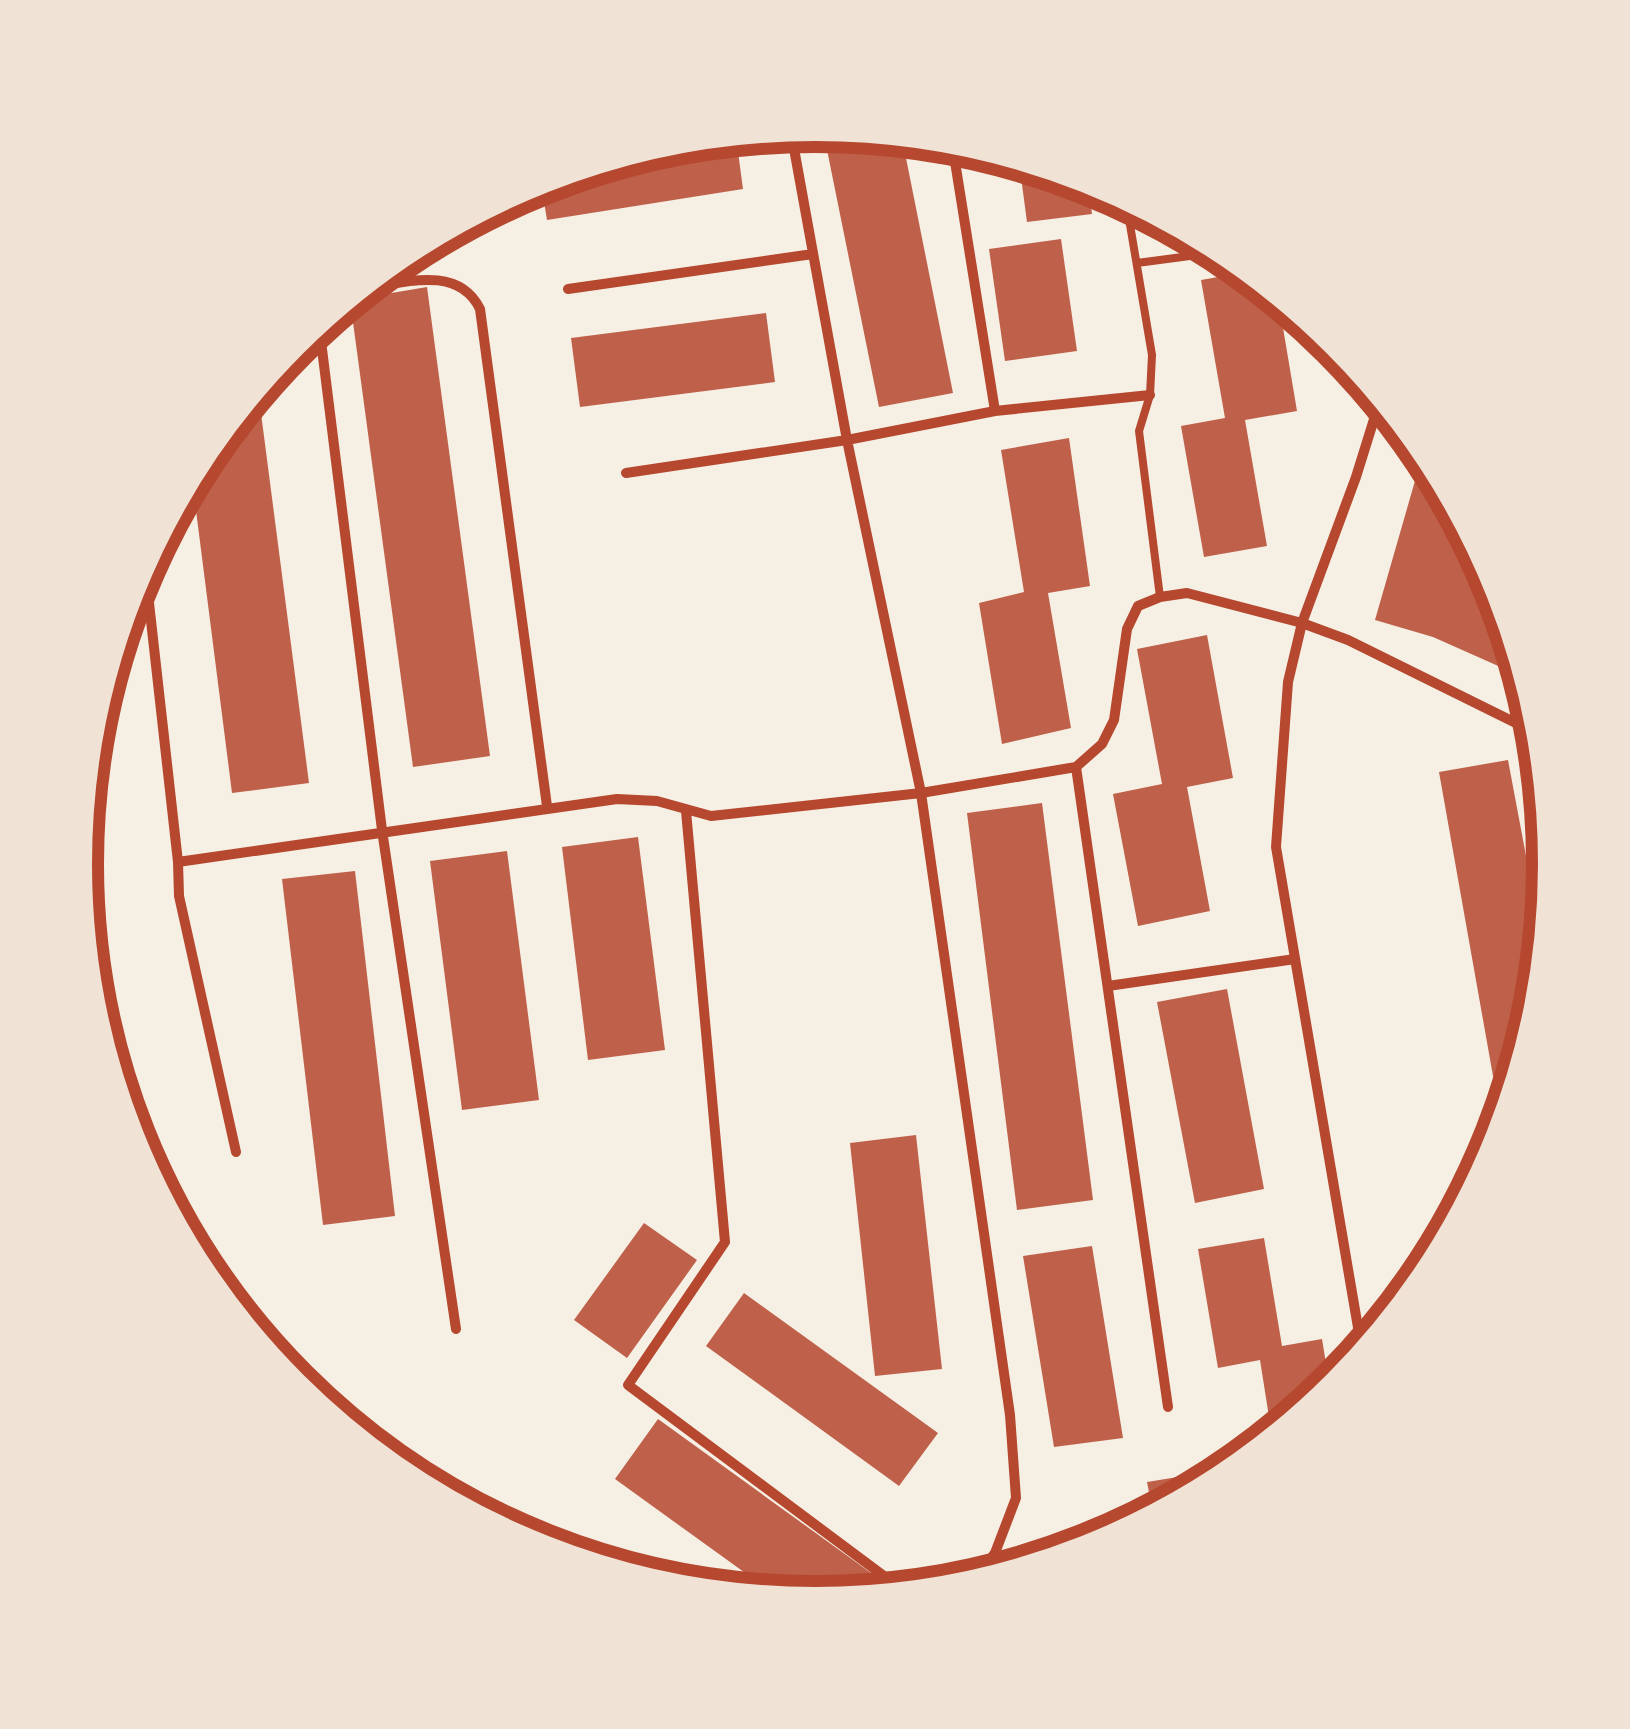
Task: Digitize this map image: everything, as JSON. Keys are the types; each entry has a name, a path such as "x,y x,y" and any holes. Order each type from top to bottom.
{"street":[{"path":"794,148 847,440 921,792 1008,1396 1016,1498 990,1560"},
{"path":"955,161 995,411"},
{"path":"568,289 813,254"},
{"path":"393,285 431,279 463,287 473,295 480,309 547,806"},
{"path":"321,344 382,830 456,1329"},
{"path":"626,473 847,440 995,411 1150,395"},
{"path":"1359,1332 1276,848 1288,682 1302,622 1374,416"},
{"path":"178,862 547,806 617,799 657,801 711,816 921,792 1076,767 1102,744 1114,720 1126,630 1138,606 1160,597 1187,594 1302,622 1348,640 1519,724"},
{"path":"149,599 179,896 236,1152"},
{"path":"1076,767 1168,1407"},
{"path":"686,811 726,1242 628,1386 886,1578"},
{"path":"1108,986 1295,959"}],"lane":[{"path":"1129,220 1152,355 1150,395 1139,431 1160,597"},
{"path":"1137,263 1194,255"}],"building":[{"path":"827,147 905,153 953,393 879,407"},
{"path":"738,152 743,189 547,220 544,201 584,185 675,161"},
{"path":"1021,177 1090,202 1092,214 1027,222"},
{"path":"1061,239 1077,351 1005,361 989,249"},
{"path":"1225,276 1282,320 1297,411 1245,420 1267,546 1204,557 1181,426 1225,418 1201,280"},
{"path":"427,287 490,756 413,767 352,316 378,295"},
{"path":"766,313 775,382 580,407 571,338"},
{"path":"261,410 309,783 232,793 195,504"},
{"path":"1069,438 1090,586 1048,593 1071,728 1002,744 979,603 1024,592 1001,450"},
{"path":"1417,474 1459,546 1456,556 1464,559 1478,590 1505,669 1433,637 1375,620"},
{"path":"1207,635 1233,778 1187,787 1210,911 1138,926 1113,794 1162,784 1137,649"},
{"path":"1508,760 1532,885 1519,1004 1496,1090 1439,772"},
{"path":"1042,803 1093,1200 1017,1210 967,813"},
{"path":"638,837 665,1050 588,1060 562,847"},
{"path":"507,851 539,1100 462,1110 430,861"},
{"path":"355,871 395,1216 323,1225 282,879"},
{"path":"1227,989 1264,1189 1195,1203 1157,1002"},
{"path":"916,1135 942,1369 875,1376 850,1143"},
{"path":"644,1223 697,1260 627,1358 574,1320"},
{"path":"1264,1238 1282,1346 1322,1339 1327,1367 1269,1420 1260,1360 1218,1368 1198,1249"},
{"path":"1092,1246 1123,1438 1054,1447 1023,1256"},
{"path":"744,1293 938,1433 899,1486 706,1346"},
{"path":"658,1419 879,1579 815,1582 753,1579 615,1479"},
{"path":"1192,1475 1150,1498 1147,1482"}]}
